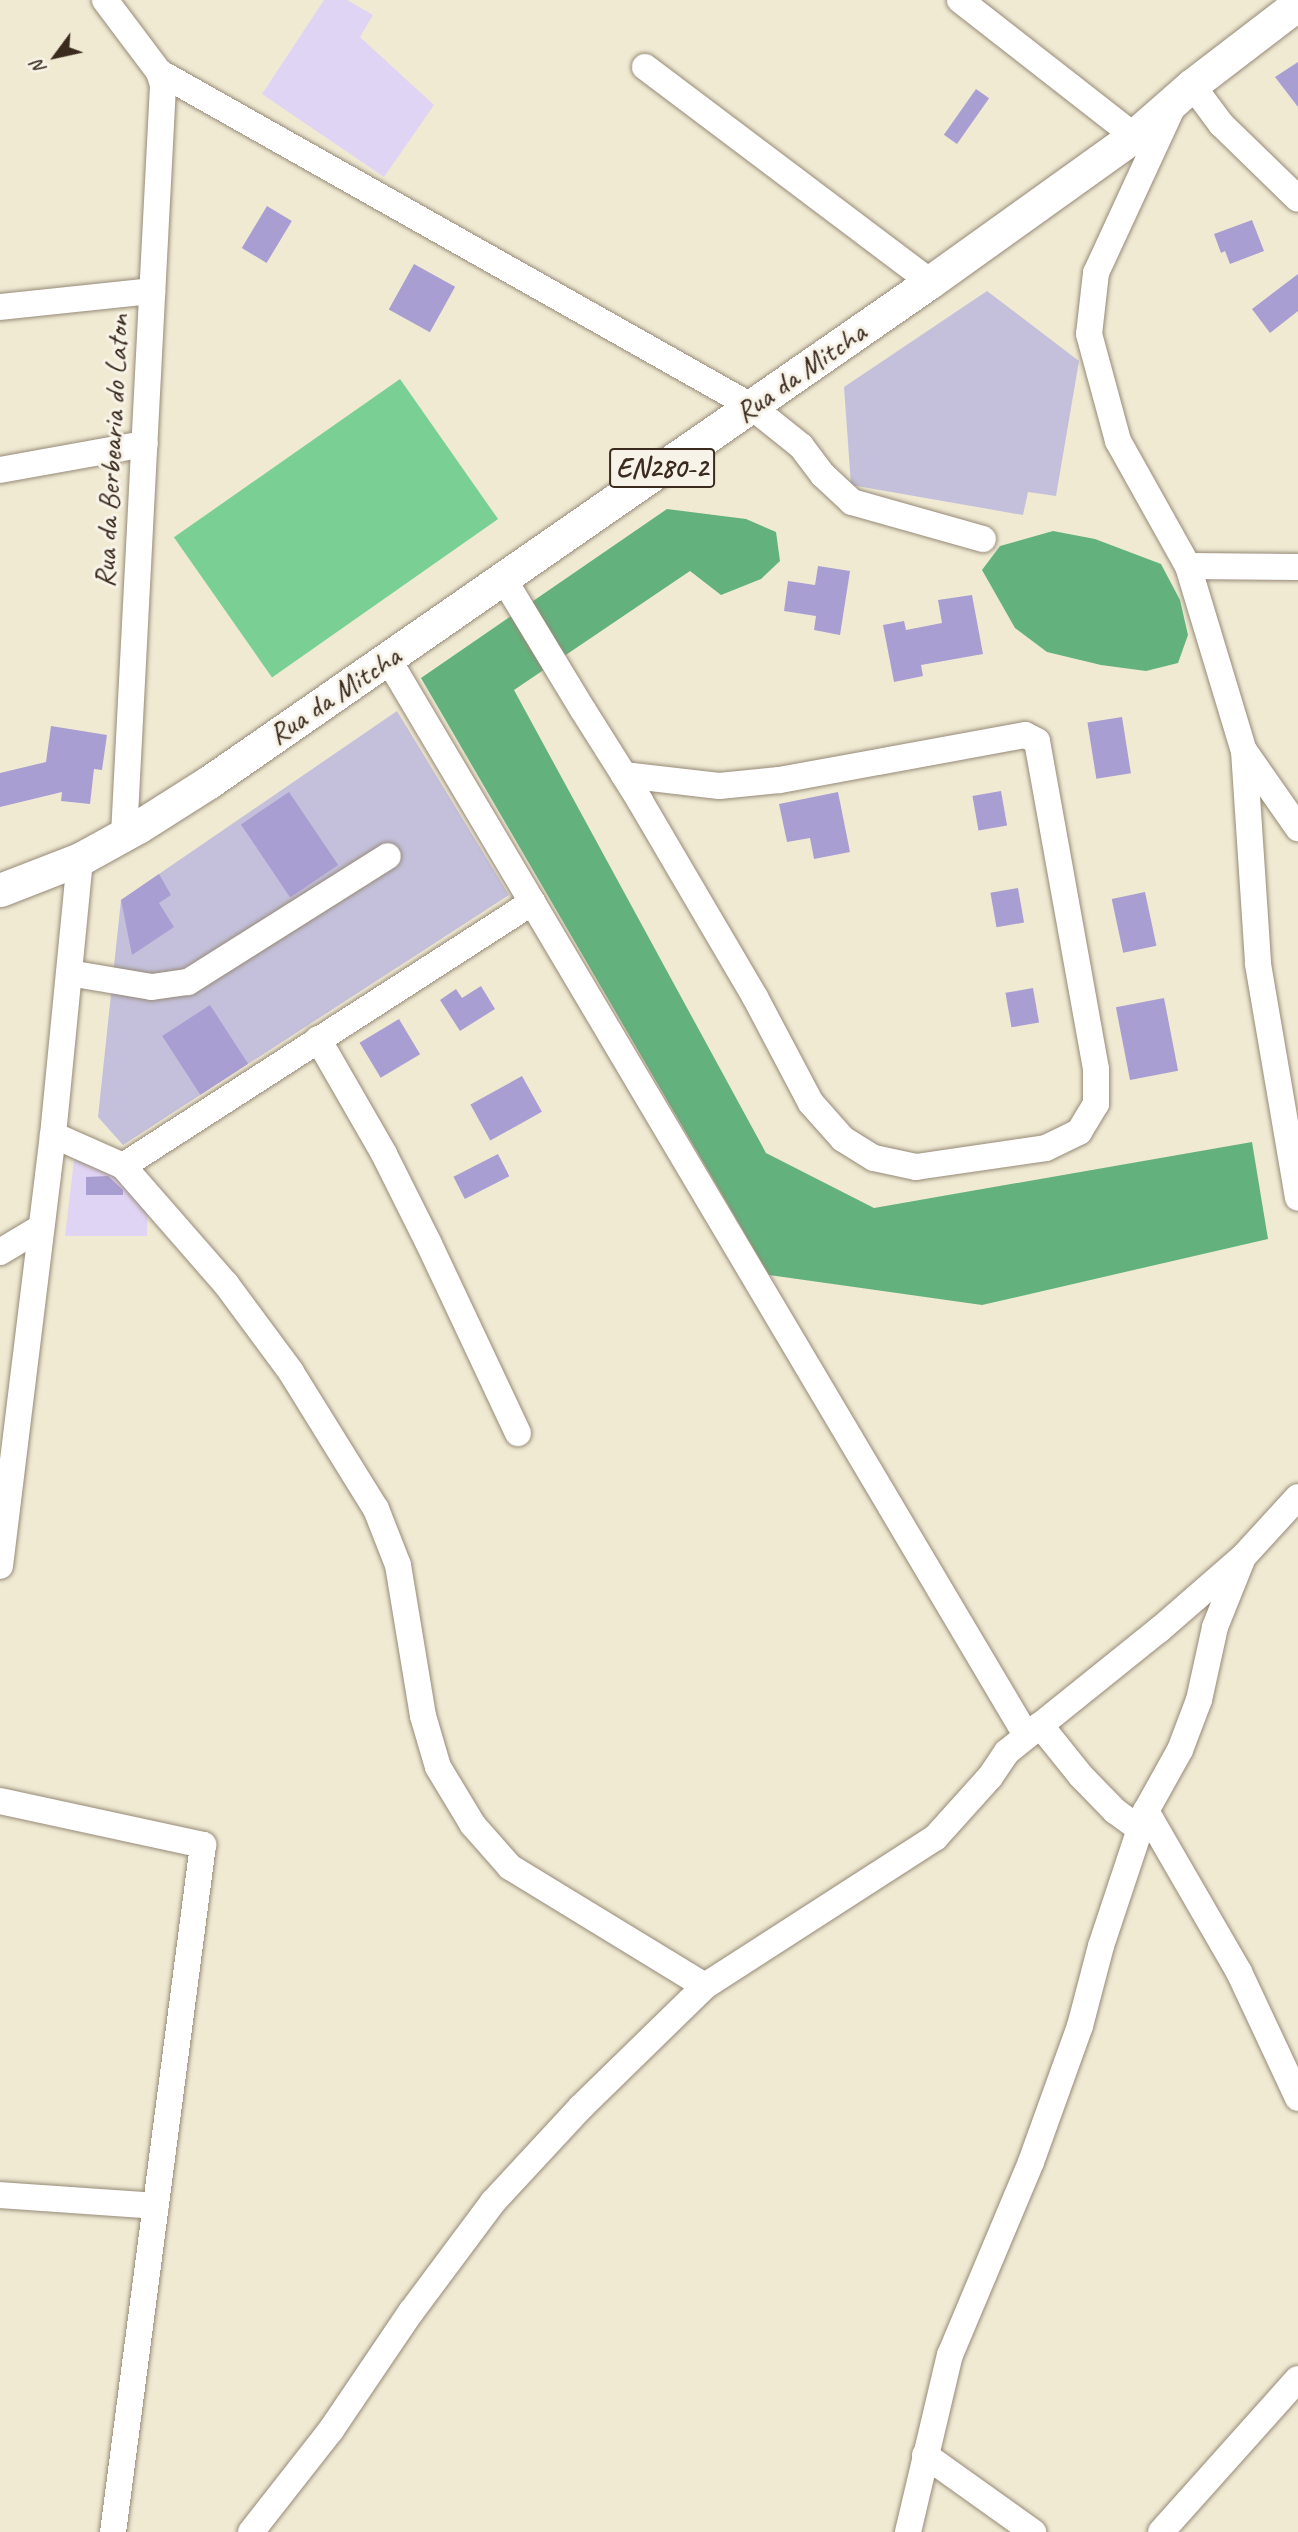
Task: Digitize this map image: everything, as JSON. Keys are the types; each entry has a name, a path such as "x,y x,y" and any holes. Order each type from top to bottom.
{"main road":[{"name":"Rua da Mitcha","path":"0,890 80,859 209,782 930,282 1134,136 1183,93 1298,4"}],"street":[{"path":"106,0 159,72 751,406 801,446 823,475 852,502 983,539"},
{"path":"960,0 1134,136"},
{"path":"645,67 930,282"},
{"name":"Rua da Berbearia do Laton","path":"124,835 163,85 159,72"},
{"path":"1298,199 1221,124 1183,93 1096,272 1089,334 1118,441 1188,566 1244,751 1258,964 1298,1198"},
{"path":"0,307 152,291"},
{"path":"0,470 145,444"},
{"path":"1188,566 1298,567"},
{"path":"503,578 624,775 748,986 811,1103 842,1139 874,1158 916,1167 1046,1148 1079,1132 1096,1104 1096,1069 1037,741 1025,735 779,780 719,786 624,775"},
{"path":"388,659 1033,1730 1115,1811 1143,1820 1239,1972 1298,2098"},
{"path":"1244,751 1298,828"},
{"path":"69,973 152,987 188,982 388,856"},
{"path":"0,1566 53,1135 80,859"},
{"path":"123,1166 532,902"},
{"path":"318,1039 389,1165 518,1433"},
{"path":"53,1135 123,1166 226,1284 291,1373 376,1509 398,1565 423,1716 430,1742 438,1767 473,1825 510,1867 705,1986"},
{"path":"0,1252 40,1228"},
{"path":"251,2532 331,2430 411,2312 493,2202 581,2107 705,1986 935,1838 990,1777 1007,1752 1159,1630 1243,1556 1298,1497"},
{"path":"908,2532 950,2356 1031,2162 1080,2026 1101,1946 1143,1820 1180,1750 1199,1700 1215,1627 1243,1556"},
{"path":"0,1801 203,1844 113,2532"},
{"path":"0,2196 156,2206"},
{"path":"1161,2532 1298,2379"},
{"path":"925,2455 1033,2532"}],"shaded area":[{"path":"324,0 347,0 373,15 360,37 434,105 384,177 262,94"},
{"path":"987,291 1079,361 1056,496 1028,492 1023,515 851,485 844,387"},
{"path":"397,711 509,895 123,1145 98,1117 121,900"},
{"path":"75,1152 148,1195 147,1236 65,1236"}],"green space":[{"path":"400,379 498,519 272,677 174,537"},
{"path":"667,509 746,519 776,532 780,561 761,579 721,595 690,571 514,690 766,1153 874,1208 1252,1142 1268,1239 982,1305 769,1275 421,678"},
{"path":"1053,531 1095,539 1161,564 1180,600 1188,635 1178,663 1146,671 1101,665 1047,652 1015,628 982,570 1000,546"}],"building":[{"path":"1298,62 1298,107 1275,77"},
{"path":"976,89 989,98 957,144 944,135"},
{"path":"267,206 292,221 267,263 242,248"},
{"path":"1252,220 1264,251 1230,264 1225,251 1221,253 1214,234"},
{"path":"414,264 455,287 430,332 389,309"},
{"path":"1298,274 1298,311 1270,333 1252,309"},
{"path":"818,566 850,571 840,635 814,630 816,616 784,611 788,581 815,585"},
{"path":"972,595 983,654 921,665 923,676 894,682 883,625 904,621 906,630 942,623 938,600"},
{"path":"1122,717 1131,773 1096,779 1087,722"},
{"path":"51,726 107,735 102,770 94,769 90,804 61,801 62,792 0,807 0,773 46,762"},
{"path":"1001,791 1007,825 979,831 972,796"},
{"path":"289,792 338,865 290,897 241,824"},
{"path":"838,792 850,852 814,859 810,838 787,842 779,804"},
{"path":"159,874 171,895 159,903 174,927 132,955 121,900"},
{"path":"1018,888 1024,922 997,927 990,893"},
{"path":"1145,892 1156,946 1123,953 1112,899"},
{"path":"481,986 495,1009 460,1031 440,1000 456,989 462,998"},
{"path":"1033,988 1039,1022 1012,1027 1005,993"},
{"path":"1164,998 1178,1071 1130,1080 1116,1007"},
{"path":"210,1005 248,1064 200,1095 162,1036"},
{"path":"399,1019 420,1054 381,1078 360,1043"},
{"path":"522,1076 542,1112 490,1140 470,1105"},
{"path":"498,1154 509,1176 465,1199 453,1177"},
{"path":"108,1176 123,1190 123,1195 86,1195 86,1177"}]}
